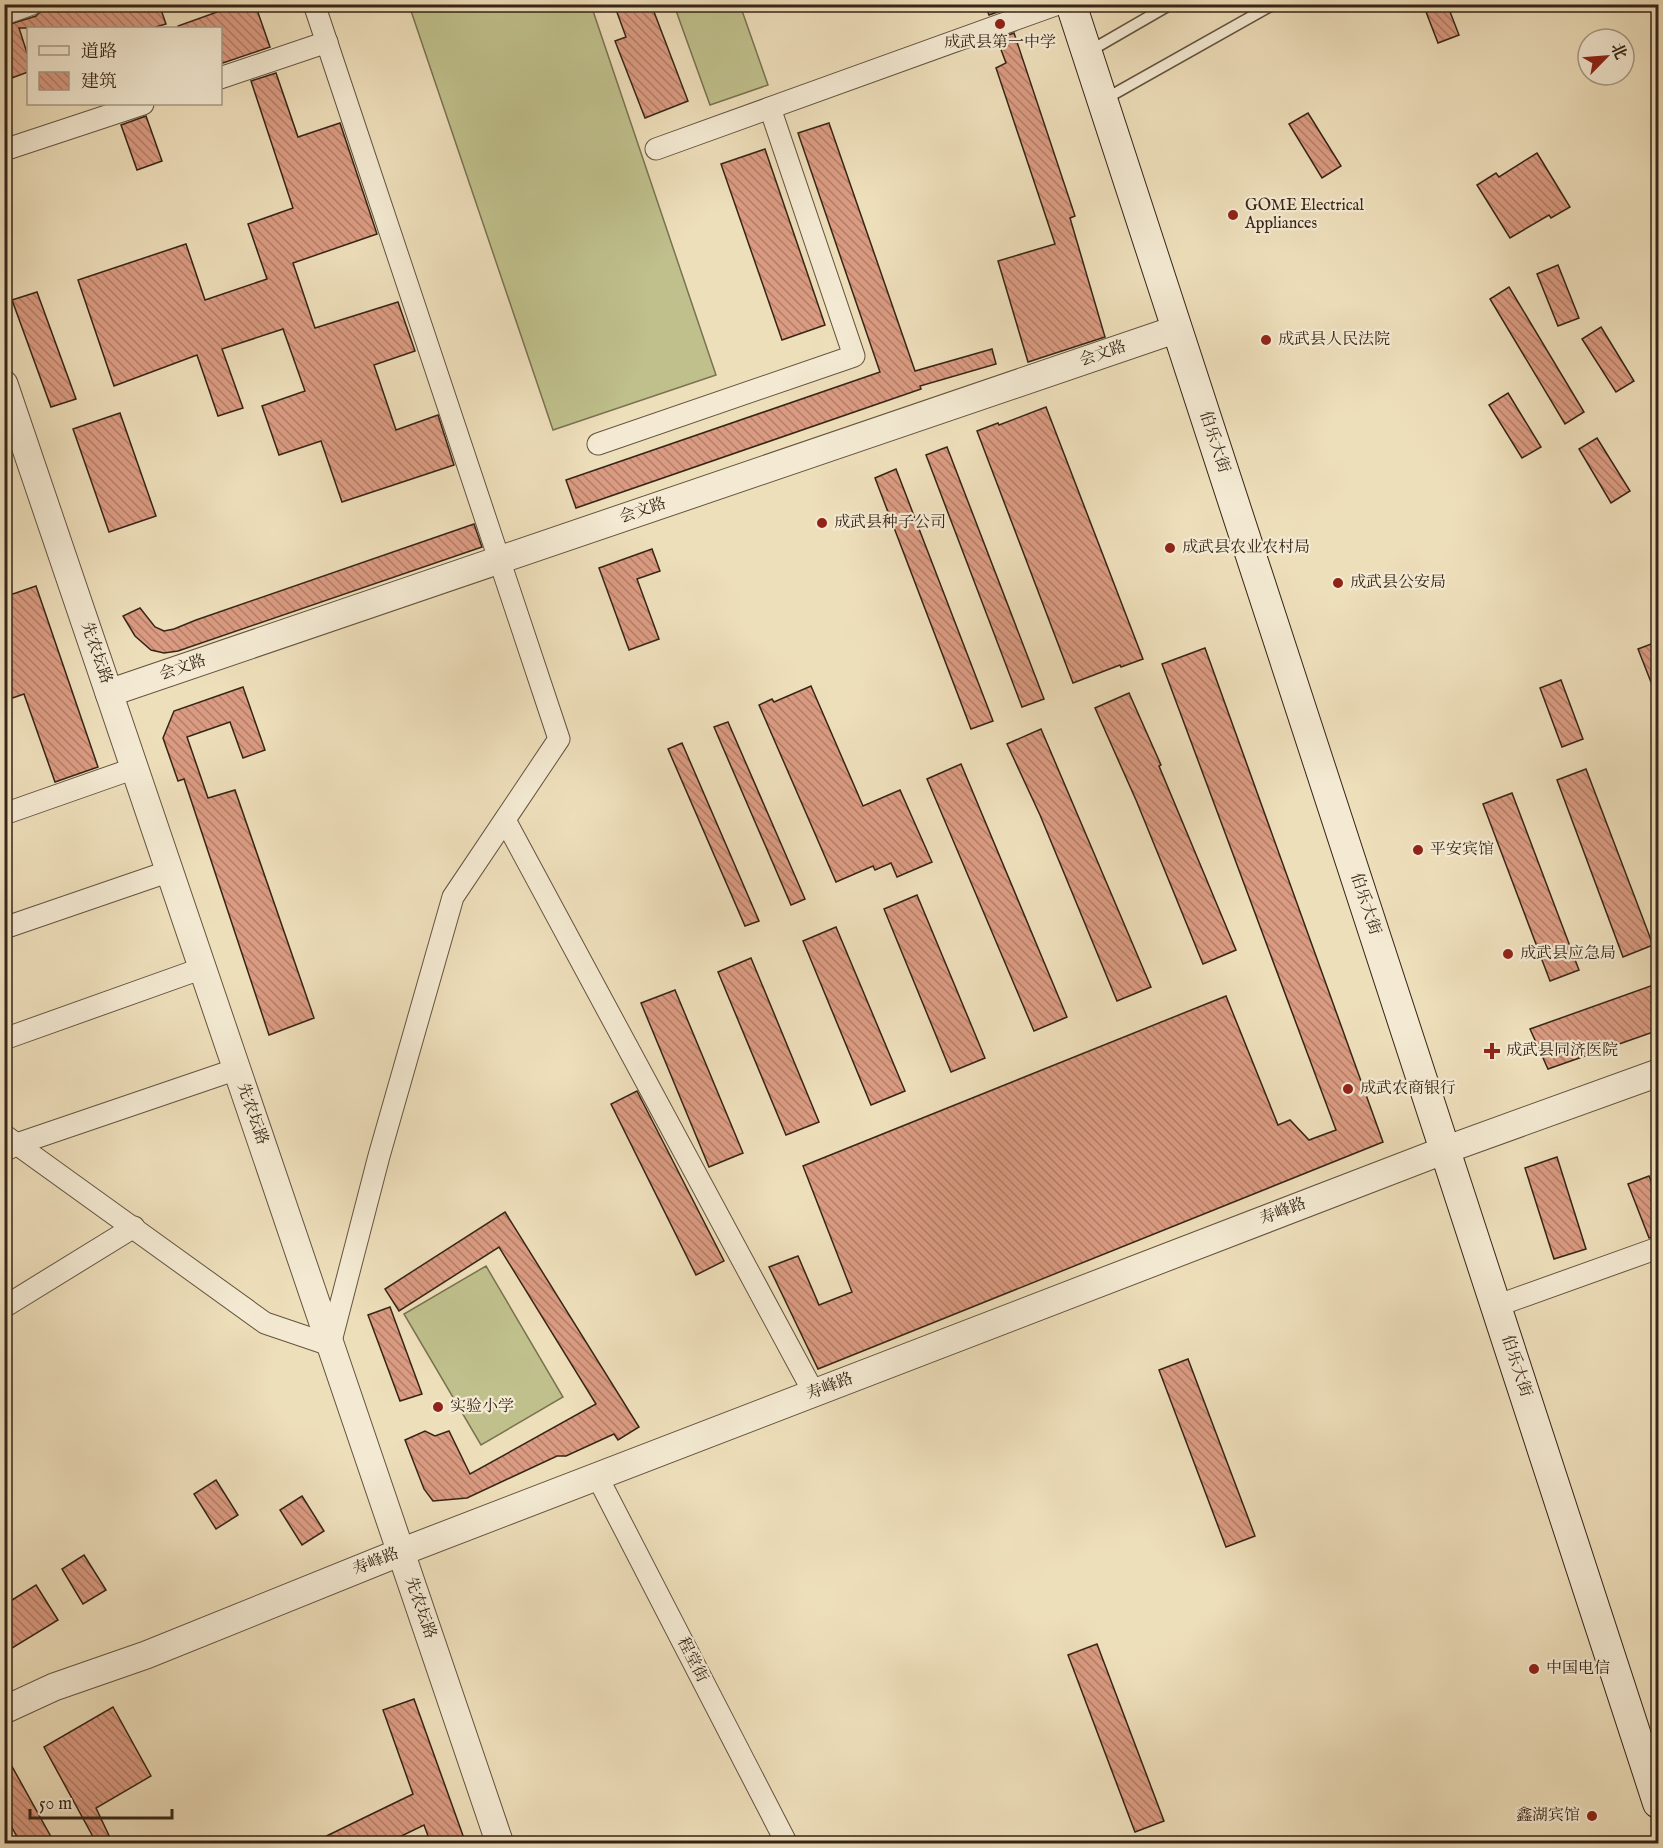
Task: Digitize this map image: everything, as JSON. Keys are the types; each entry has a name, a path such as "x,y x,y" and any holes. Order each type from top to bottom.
{"main road":[{"name":"伯乐大街","path":"1071,4 1659,1803"}],"street":[{"path":"4,14 32,4"},
{"path":"9,1143 134,1227 265,1323 330,1345 379,1156 453,897 559,739 501,559 314,4"},
{"path":"656,149 1058,4"},
{"path":"222,77 327,42"},
{"path":"4,150 140,105"},
{"path":"598,444 854,356 770,108"},
{"name":"会文路","path":"109,693 1177,329"},
{"name":"先农坛路","path":"4,384 500,1844"},
{"path":"4,813 135,768"},
{"path":"505,820 814,1393"},
{"path":"4,928 170,871"},
{"path":"4,1039 202,968"},
{"path":"9,1143 237,1069"},
{"name":"寿峰路","path":"4,1710 54,1687 146,1655 400,1552 597,1476 1445,1150 1659,1072"},
{"path":"4,1307 134,1227"},
{"path":"1496,1306 1659,1248"},
{"name":"程堂街","path":"597,1476 787,1844"}],"lane":[{"path":"1086,53 1171,4"},
{"path":"1102,101 1274,4"}],"green space":[{"path":"409,5 591,5 716,375 553,430"},
{"path":"674,5 740,5 768,85 710,105"},
{"path":"486,1266 563,1397 481,1445 404,1314"}],"building":[{"path":"57,4 159,4 166,24 156,27 19,28 27,53 27,72 9,79 4,67 4,26 36,16 43,9"},
{"path":"234,4 255,4 270,47 222,63 222,27 178,27 220,11"},
{"path":"614,4 651,4 688,101 645,118 615,41 626,37"},
{"path":"985,4 1004,4 1006,9 989,15"},
{"path":"1423,4 1447,4 1459,35 1438,43"},
{"path":"1014,33 1075,216 1070,218 1105,337 1028,362 998,261 1055,244 996,68 1006,63 997,39"},
{"path":"276,73 298,137 340,123 377,234 293,263 315,328 398,302 415,351 374,365 396,430 438,415 454,465 342,502 321,441 279,455 262,406 305,391 283,329 222,349 243,408 218,416 197,355 114,386 78,280 186,244 205,300 267,279 248,224 293,208 251,81"},
{"path":"1308,113 1341,166 1322,178 1289,124"},
{"path":"146,116 162,161 137,170 121,125"},
{"path":"829,123 915,371 992,349 996,364 920,386 921,389 576,508 566,480 880,372 798,133"},
{"path":"765,149 825,325 782,340 721,164"},
{"path":"1537,153 1570,207 1551,218 1549,215 1510,238 1477,185 1496,173 1499,177"},
{"path":"1558,265 1579,318 1558,326 1537,274"},
{"path":"1509,287 1584,412 1565,424 1490,299"},
{"path":"37,292 76,399 51,407 12,300"},
{"path":"1601,327 1634,381 1616,392 1582,339"},
{"path":"1508,393 1541,447 1522,458 1489,405"},
{"path":"1046,407 1143,659 1073,683 977,431"},
{"path":"120,413 156,516 109,532 73,429"},
{"path":"1597,438 1630,491 1611,503 1579,449"},
{"path":"947,447 1044,699 1022,707 926,455"},
{"path":"896,469 993,721 971,729 875,478"},
{"path":"474,524 482,547 178,651 164,653 151,650 135,636 123,616 140,608 155,627 164,631 174,629"},
{"path":"652,549 660,571 637,579 659,639 629,650 599,568"},
{"path":"36,586 98,767 55,782 24,694 4,701 4,597"},
{"path":"1659,641 1659,700 1658,700 1638,649"},
{"path":"1205,648 1383,1142 818,1369 769,1267 798,1256 819,1305 852,1292 803,1166 1226,996 1278,1125 1290,1120 1309,1140 1336,1130 1162,664"},
{"path":"1561,680 1583,739 1562,747 1540,688"},
{"path":"811,686 863,806 900,790 932,862 897,877 891,863 875,870 873,866 836,882 759,705 772,699 774,702"},
{"path":"243,687 265,750 243,758 230,722 187,737 208,798 235,790 314,1018 269,1035 184,779 178,781 163,738 174,711"},
{"path":"1129,693 1161,765 1159,766 1236,950 1203,964 1136,800 1095,708"},
{"path":"728,722 805,899 791,905 714,727"},
{"path":"1041,729 1151,987 1117,1001 1040,815 1007,744"},
{"path":"682,743 759,921 745,926 668,749"},
{"path":"961,764 1067,1017 1034,1031 927,779"},
{"path":"1586,769 1653,945 1623,957 1557,780"},
{"path":"1512,793 1579,970 1550,981 1483,804"},
{"path":"917,895 985,1058 951,1072 884,909"},
{"path":"836,927 905,1091 871,1105 803,941"},
{"path":"751,958 819,1122 786,1135 718,972"},
{"path":"1659,983 1659,1030 1548,1069 1530,1029"},
{"path":"675,990 743,1153 709,1167 641,1003"},
{"path":"637,1091 724,1261 696,1275 611,1104"},
{"path":"1557,1157 1586,1249 1554,1259 1525,1168"},
{"path":"1649,1176 1659,1200 1659,1236 1649,1238 1628,1184"},
{"path":"505,1212 639,1427 618,1440 614,1434 566,1456 557,1456 467,1498 433,1501 424,1489 405,1440 425,1431 435,1436 449,1431 470,1474 596,1404 499,1247 399,1311 385,1289"},
{"path":"390,1307 422,1394 400,1401 368,1315"},
{"path":"1188,1359 1255,1536 1226,1547 1159,1370"},
{"path":"216,1480 238,1515 216,1529 194,1494"},
{"path":"302,1496 324,1531 302,1545 280,1510"},
{"path":"84,1555 106,1590 83,1604 62,1569"},
{"path":"36,1585 58,1620 4,1653 4,1605"},
{"path":"1097,1644 1164,1821 1135,1832 1068,1655"},
{"path":"414,1699 466,1844 431,1844 424,1825 385,1844 310,1844 413,1794 383,1710"},
{"path":"113,1707 151,1776 96,1808 113,1844 97,1844 44,1747"},
{"path":"4,1752 55,1844 21,1844 4,1813"}],"place":[{"name":"成武县第一中学","path":"1000,24"},
{"name":"GOME Electrical Appliances","path":"1233,215"},
{"name":"成武县人民法院","path":"1266,340"},
{"name":"成武县种子公司","path":"822,523"},
{"name":"成武县农业农村局","path":"1170,548"},
{"name":"成武县公安局","path":"1338,583"},
{"name":"平安宾馆","path":"1418,850"},
{"name":"成武县应急局","path":"1508,954"},
{"name":"成武县同济医院","path":"1492,1051"},
{"name":"成武农商银行","path":"1348,1089"},
{"name":"实验小学","path":"438,1407"},
{"name":"中国电信","path":"1534,1669"},
{"name":"鑫湖宾馆","path":"1592,1816"}]}
